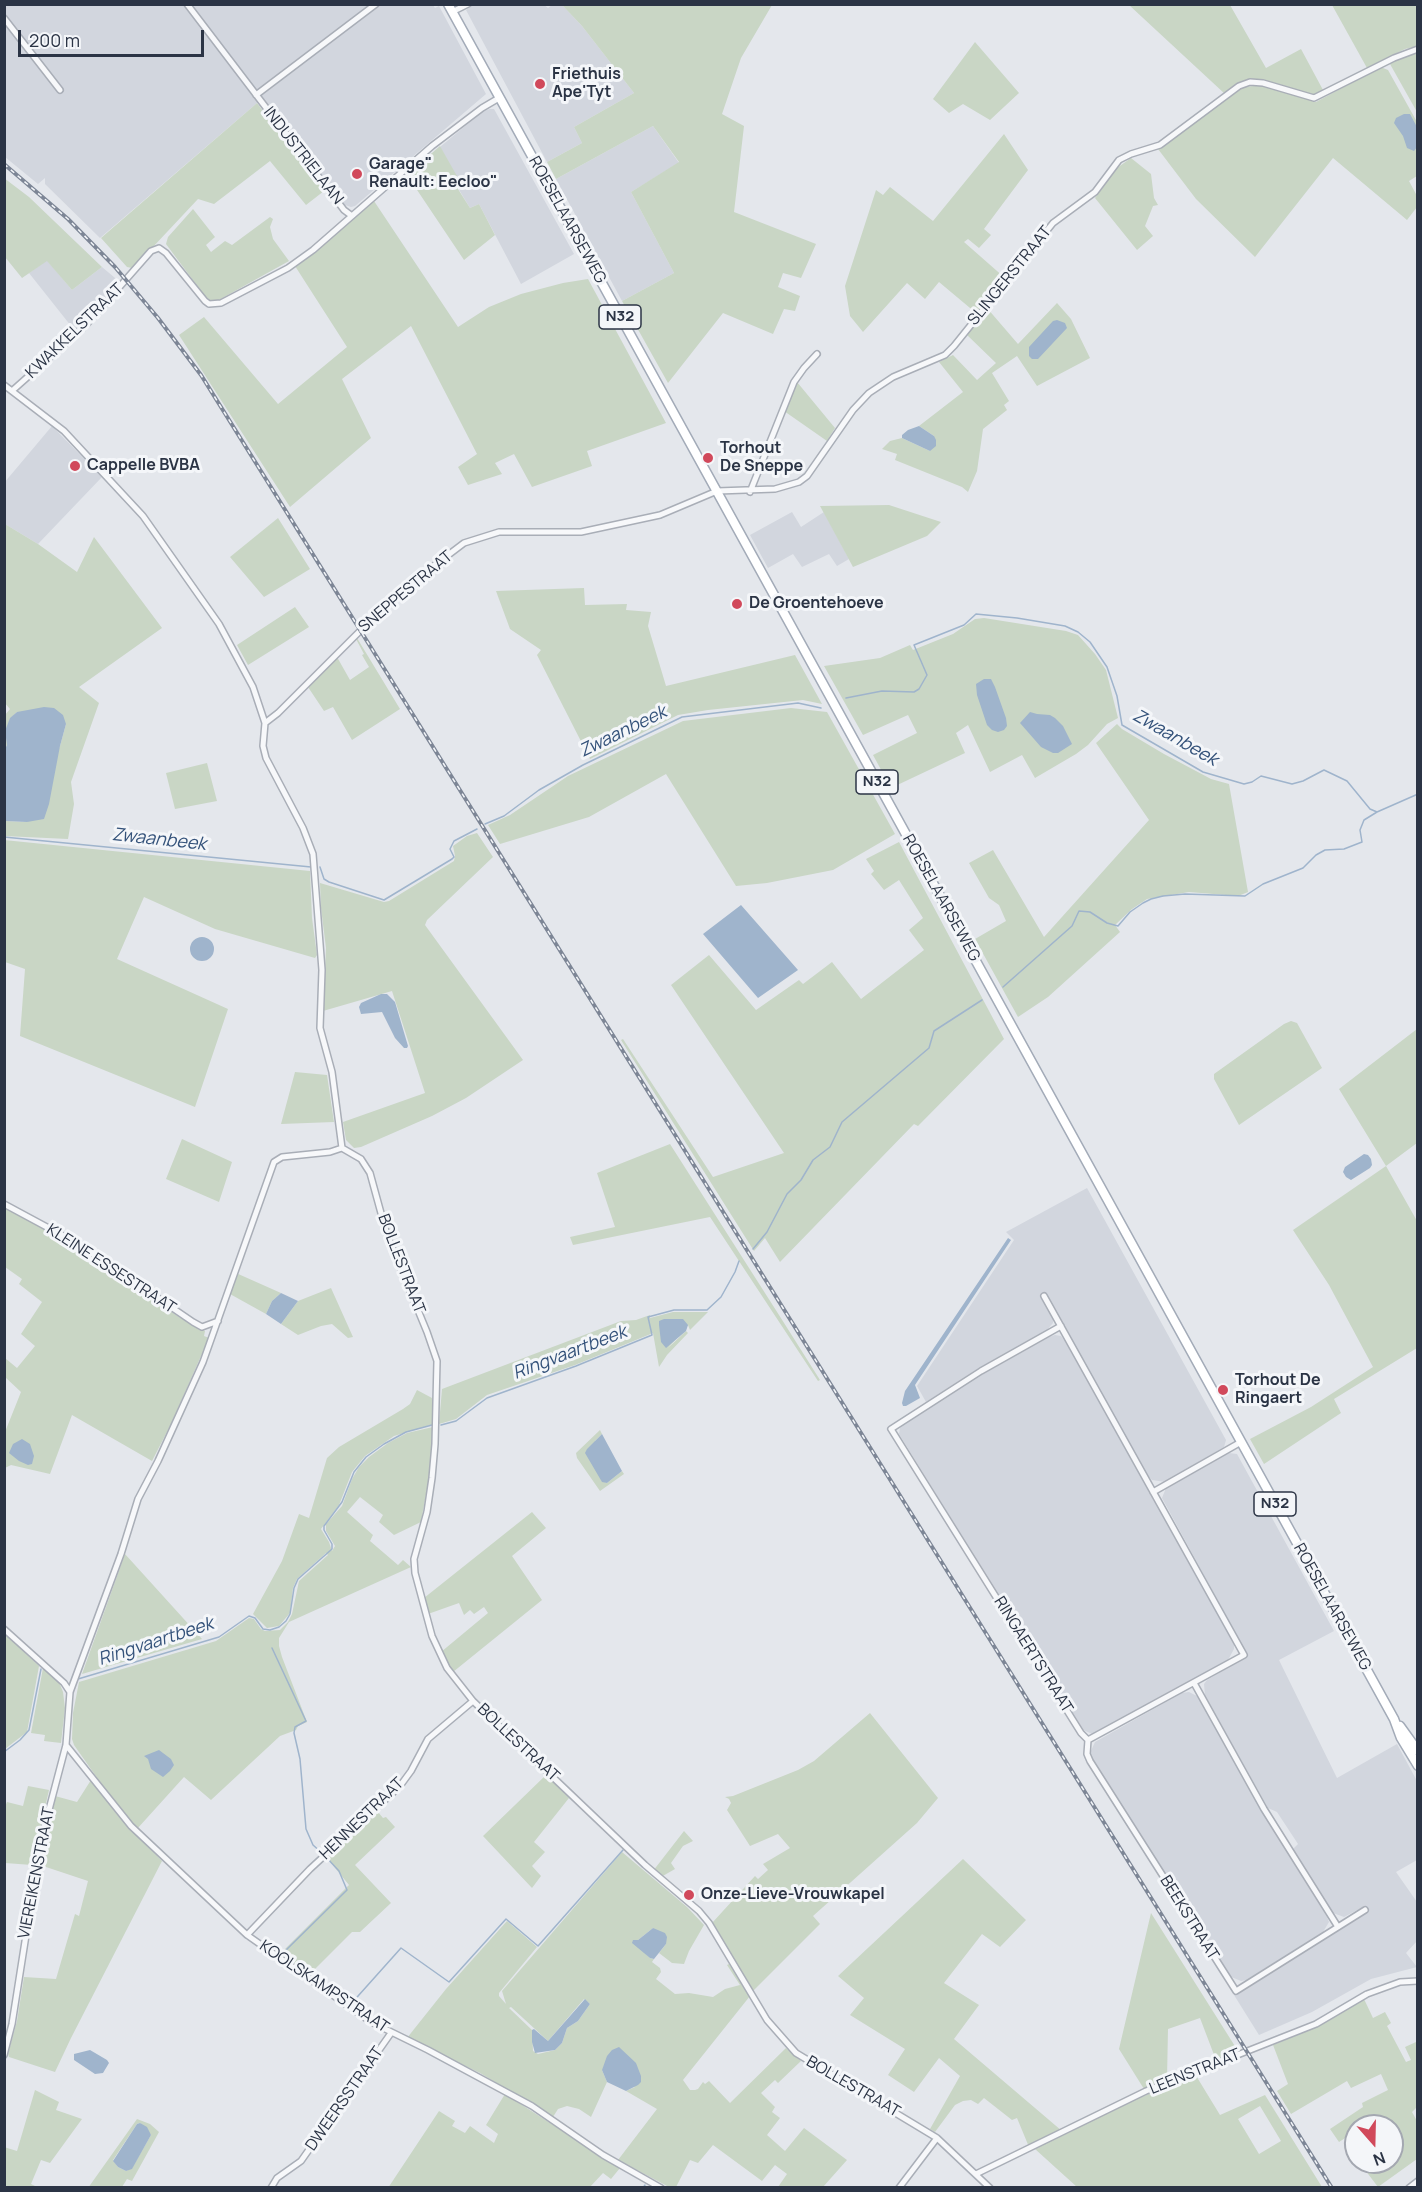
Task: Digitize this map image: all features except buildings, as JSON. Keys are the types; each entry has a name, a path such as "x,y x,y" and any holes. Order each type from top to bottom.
{"main road":[{"name":"ROESELAARSEWEG","path":"450,8 1394,1719 1418,1751"},
{"name":"ROESELAARSEWEG","path":"1394,1719 1401,1738 1418,1766"}],"street":[{"name":"INDUSTRIELAAN","path":"187,4 345,210 352,216"},
{"name":"INDUSTRIELAAN","path":"256,94 376,4"},
{"path":"450,8 464,5"},
{"path":"4,18 60,90"},
{"name":"SLINGERSTRAAT","path":"717,491 750,492 775,489 799,482 807,476 853,410 869,393 893,377 945,355 1053,223 1095,192 1119,160 1131,153 1160,145 1239,86 1250,82 1263,83 1314,98 1394,58 1418,49"},
{"name":"KWAKKELSTRAAT","path":"13,390 86,326 151,251 159,248 166,253 205,301 214,305 288,268 329,237 444,136 490,102 499,98"},
{"path":"750,492 794,382 817,354"},
{"path":"4,385 64,431 143,516 197,591 231,644 253,687 265,723 263,746 266,758 303,828 315,863 322,970 320,1028 332,1072 342,1148"},
{"name":"SNEPPESTRAAT","path":"265,723 278,713 367,624 464,543 499,532 581,532 622,524 660,515 717,491"},
{"name":"VIEREIKENSTRAAT","path":"4,2055 12,2024 41,1840 66,1745 70,1692 121,1554 138,1499 192,1389 274,1162 282,1156 330,1152 342,1148"},
{"name":"BOLLESTRAAT","path":"342,1148 361,1159 370,1173 387,1235 435,1352 437,1370 435,1444 427,1512 414,1559 415,1573 432,1636 447,1668 473,1701 645,1865 699,1911 709,1923 767,2020 796,2053 937,2138 990,2187"},
{"name":"KLEINE ESSESTRAAT","path":"4,1204 82,1246 202,1327 218,1322"},
{"path":"1044,1296 1244,1654 1088,1740"},
{"name":"RINGAERTSTRAAT","path":"1061,1326 981,1371 891,1429 1081,1733 1088,1740"},
{"path":"1153,1492 1241,1442"},
{"path":"4,1629 64,1683 70,1692"},
{"path":"1194,1683 1264,1809 1338,1927"},
{"name":"HENNESTRAAT","path":"247,1935 310,1869 400,1786 428,1739 473,1701"},
{"name":"BEEKSTRAAT","path":"1088,1740 1087,1754 1090,1761 1236,1991 1365,1910"},
{"name":"KOOLSKAMPSTRAAT","path":"66,1745 131,1826 247,1935 371,2022 532,2106 603,2155 661,2187"},
{"name":"LEENSTRAAT","path":"976,2174 1146,2091 1316,2024 1367,1994 1400,1982 1418,1981"},
{"name":"DWEERSSTRAAT","path":"271,2187 277,2178 301,2161 391,2033"},
{"path":"899,2187 937,2138"},
{"path":"1409,2187 1418,2181"}],"shaded area":[{"path":"543,4 548,8 552,5 562,5 582,26 634,93 574,127 582,143 547,162 466,10 473,5"},
{"path":"4,5 433,5 435,8 439,6 486,94 355,206 351,207 345,205 267,103 257,103 100,238 45,184 45,178 38,184 5,157"},
{"path":"494,109 574,254 521,284 479,204 470,208 458,188 461,186 440,147 483,111"},
{"path":"653,126 679,163 631,192 674,273 622,301 556,179"},
{"path":"47,260 72,290 102,267 121,283 75,331 29,273"},
{"path":"52,426 102,477 38,544 5,524 4,483"},
{"path":"792,512 801,527 824,512 849,559 837,566 829,554 802,567 793,554 768,568 750,535"},
{"path":"1087,1188 1226,1440 1224,1447 1165,1482 1152,1480 1148,1476 1046,1293 1041,1296 1053,1317 1053,1323 1046,1331 979,1368 926,1402 917,1386 1014,1240 1006,1232"},
{"path":"1055,1335 1061,1336 1065,1341 1234,1644 1228,1660 1098,1733 1092,1734 1081,1729 899,1434 905,1422 982,1374"},
{"path":"1229,1453 1237,1454 1334,1631 1279,1660 1337,1778 1397,1744 1417,1781 1417,1860 1396,1872 1417,1902 1417,1941 1406,1953 1417,1967 1371,1979 1312,2012 1259,2035 1234,1995 1369,1911 1365,1906 1344,1917 1333,1913 1293,1849 1298,1844 1277,1812 1268,1808 1205,1696 1204,1684 1207,1680 1248,1656 1162,1498 1166,1488"},
{"path":"1189,1692 1199,1697 1262,1811 1329,1922 1323,1932 1247,1980 1241,1981 1229,1976 1090,1753 1095,1742 1182,1693"}],"green space":[{"path":"562,5 772,5 741,58 722,114 744,126 734,212 816,244 801,278 783,273 778,287 800,296 795,311 784,309 773,334 723,313 668,383 622,301 674,273 631,192 679,162 653,126 556,179 547,162 582,143 574,127 634,93 582,26"},
{"path":"1129,5 1230,5 1266,68 1301,49 1323,90 1321,94 1313,95 1256,79 1239,84 1225,94"},
{"path":"1332,5 1417,5 1417,46 1405,49 1367,68"},
{"path":"975,42 1019,93 990,120 963,104 949,113 933,99"},
{"path":"1417,52 1417,112 1390,64"},
{"path":"1379,68 1388,70 1417,122 1417,176 1409,181 1417,196 1417,207 1407,220 1333,158 1255,257 1196,199 1158,149 1244,87 1263,85 1316,102"},
{"path":"257,103 324,191 306,205 270,161 214,204 198,199 137,264 132,268 127,267 101,238"},
{"path":"1004,134 1028,170 984,229 991,235 979,248 968,239 964,242 1005,278 976,313 939,282 925,299 907,283 863,332 850,316 845,286 876,190 883,195 890,187 933,221"},
{"path":"440,146 462,185 458,189 470,208 479,204 495,235 464,260 407,175"},
{"path":"1131,158 1151,174 1154,198 1158,205 1153,206 1145,226 1153,236 1137,250 1095,198 1117,168"},
{"path":"4,178 29,197 102,267 72,290 47,261 22,278 5,257"},
{"path":"374,201 458,327 489,307 521,294 588,279 666,423 587,451 592,466 532,487 514,454 495,463 502,474 468,485 458,467 477,454 411,326 342,379 371,438 290,507 179,335 204,317 278,404 347,347 295,266"},
{"path":"193,209 215,237 206,245 211,252 225,241 232,245 270,217 273,219 270,227 273,239 289,261 217,301 211,301 166,244 168,237"},
{"path":"1057,303 1071,319 1090,358 1037,386 1017,356 992,373 1009,401 1004,405 1007,410 983,429 977,471 968,492 962,487 895,460 897,454 882,449 890,441 902,438 930,451 934,436 919,426 963,392 939,362 953,355 977,380 996,363 967,335 987,308 1018,344"},
{"path":"797,382 835,428 827,441 784,411"},
{"path":"889,505 941,522 927,536 853,567 820,506"},
{"path":"278,518 310,569 264,597 230,557"},
{"path":"5,524 77,572 94,537 162,628 79,687 99,703 71,782 74,804 68,839 4,836 5,821 27,822 60,746 66,724 17,712 10,719 6,731 5,749 5,715 10,709 4,702"},
{"path":"584,588 585,605 627,604 626,610 651,612 648,626 666,686 795,655 822,704 803,700 678,715 590,759 537,655 541,650 510,629 496,591"},
{"path":"295,607 309,627 248,665 237,645"},
{"path":"984,618 1066,631 1078,635 1106,670 1118,718 1107,724 1088,745 1076,754 1035,778 1022,755 990,772 968,725 956,733 965,753 891,788 873,755 917,733 908,715 863,735 824,666 880,658 910,645 913,650 953,634 975,619"},
{"path":"357,638 400,709 352,740 333,707 324,711 308,687 337,657 350,680 369,667 362,655 364,654"},
{"path":"791,708 827,712 895,834 833,870 767,883 736,886 666,774 589,817 500,844 488,825 510,815 568,776 683,721"},
{"path":"1117,724 1164,754 1211,779 1229,784 1248,892 1238,896 1189,892 1147,899 1115,925 1120,932 1048,997 1018,1017 975,939 1006,921 999,905 989,898 969,863 993,850 1044,937 1149,820 1096,743"},
{"path":"207,763 217,801 175,809 166,773"},
{"path":"477,833 493,857 427,920 425,925 523,1060 466,1098 432,1116 354,1148 346,1140 343,1122 425,1093 392,991 323,1011 326,948 320,883 384,902 389,901 454,861 453,846 467,836"},
{"path":"4,840 310,871 312,918 317,955 315,958 215,929 144,897 117,959 228,1009 195,1107 20,1036 25,969 5,962"},
{"path":"899,842 1004,1039 918,1126 914,1124 780,1262 765,1238 754,1251 621,1040 623,1039 713,1177 784,1153 671,985 709,955 756,1010 799,980 803,984 832,962 861,999 924,950 909,930 923,918 899,880 884,890 871,874 874,871 866,859"},
{"path":"1291,1021 1297,1023 1322,1068 1239,1125 1214,1079 1214,1074"},
{"path":"1417,1029 1417,1143 1386,1166 1339,1089"},
{"path":"295,1072 327,1075 334,1122 281,1124"},
{"path":"182,1139 232,1162 219,1202 166,1179"},
{"path":"670,1144 820,1380 818,1381 710,1217 573,1245 570,1237 615,1227 597,1173"},
{"path":"1386,1166 1417,1221 1417,1348 1334,1399 1341,1413 1264,1464 1250,1439 1311,1407 1373,1367 1329,1285 1293,1230"},
{"path":"5,1207 76,1246 179,1317 205,1331 204,1336 209,1338 152,1461 72,1415 50,1474 11,1465 5,1468 5,1432 21,1392 5,1377 5,1358 17,1368 35,1346 21,1334 42,1302 19,1284 22,1279 5,1267"},
{"path":"236,1273 281,1293 272,1301 266,1314 230,1294"},
{"path":"331,1288 353,1337 348,1338 332,1324 298,1335 281,1324 298,1301"},
{"path":"673,1312 708,1312 690,1330 688,1325 668,1348 686,1331 688,1333 659,1367 653,1333 575,1365 487,1395 456,1419 439,1424 442,1389 621,1321 636,1320 650,1315 650,1318"},
{"path":"417,1390 432,1398 434,1424 394,1436 365,1456 352,1472 339,1505 321,1529 332,1551 335,1546 326,1531 326,1524 342,1506 359,1467 388,1443 407,1433 433,1427 430,1472 421,1522 394,1535 379,1522 383,1515 360,1497 347,1512 373,1535 370,1541 398,1565 403,1560 411,1567 289,1622 279,1638 279,1646 307,1722 298,1726 296,1730 280,1736 211,1800 184,1777 137,1829 107,1792 74,1745 72,1739 73,1713 79,1682 216,1641 249,1618 254,1619 265,1631 280,1630 292,1614 299,1581 328,1555 326,1553 297,1579 293,1588 290,1613 279,1626 267,1628 253,1614 282,1561 299,1514 309,1518 327,1458 339,1447 410,1404"},
{"path":"600,1430 602,1434 595,1441 602,1481 607,1483 622,1471 624,1474 600,1491 577,1458 576,1453"},
{"path":"532,1512 546,1528 512,1556 542,1600 453,1672 441,1652 488,1613 484,1607 474,1614 470,1610 464,1615 459,1603 428,1614 424,1598"},
{"path":"125,1554 202,1639 82,1674"},
{"path":"5,1634 39,1666 27,1732 5,1749"},
{"path":"43,1668 59,1682 63,1692 65,1708 61,1743 44,1741 45,1735 31,1733"},
{"path":"870,1713 938,1798 917,1823 813,1916 820,1924 752,1992 712,1923 755,1876 758,1879 768,1870 763,1864 790,1848 778,1834 750,1846 727,1810 731,1803 725,1797 733,1796 798,1770 814,1761"},
{"path":"546,1775 569,1798 534,1842 545,1852 532,1866 541,1876 532,1888 483,1836"},
{"path":"91,1780 119,1817 162,1861 55,2072 9,2057 8,2054 17,2021 24,1977 56,1979 75,1914 79,1916 88,1881 40,1865 55,1796 77,1802"},
{"path":"28,1786 49,1790 32,1865 5,1863 5,1807 7,1802 23,1806"},
{"path":"378,1812 395,1827 355,1865 391,1903 360,1932 352,1932 309,1975 279,1955 349,1885 327,1858"},
{"path":"684,1831 693,1841 683,1846 671,1863 675,1869 661,1877 653,1871"},
{"path":"622,1852 687,1907 704,1925 684,1964 672,1963 659,1953 666,1944 653,1928 638,1940 633,1940 650,1958 654,1959 652,1962 660,1968 661,1972 656,1979 675,1994 689,1993 713,1997 725,1989 740,1985 727,1965 729,1964 750,1996 683,2080 690,2090 698,2089 703,2082 705,2084 709,2081 730,2103 786,2048 801,2061 778,2083 775,2080 761,2093 775,2107 772,2112 780,2118 767,2135 785,2151 804,2128 847,2160 823,2187 778,2187 787,2174 775,2165 762,2181 713,2145 698,2163 690,2160 676,2187 669,2187 618,2160 657,2109 626,2091 635,2087 602,2070 607,2082 591,2117 579,2109 567,2106 558,2109 553,2117 480,2073 407,2038 446,1989 507,1921 537,1947 499,1993 506,2004 502,1991","holes":["584,1999 590,2004 578,2021 567,2028 562,2043 555,2050 538,2054 533,2051 532,2030 509,2008 511,2007 548,2041"]},
{"path":"963,1859 1026,1920 1000,1947 982,1934 944,1983 979,2005 954,2039 1062,2131 1029,2147 1017,2118 1012,2120 984,2098 978,2104 971,2100 955,2105 935,2132 930,2129 960,2076 939,2058 914,2092 888,2075 905,2049 850,2015 864,1998 838,1976"},
{"path":"1151,1913 1238,2051 1216,2060 1200,2018 1168,2029 1167,2079 1144,2089 1119,2049"},
{"path":"1364,1999 1373,2018 1385,2012 1391,2023 1387,2026 1406,2062 1411,2060 1405,2047 1416,2042 1417,2107 1412,2112 1417,2121 1417,2159 1404,2168 1404,2114 1352,2114 1363,2107 1362,2103 1388,2090 1381,2074 1351,2088 1347,2081 1291,2114 1277,2091 1288,2084 1273,2045 1321,2025"},
{"path":"1195,2074 1220,2115 1265,2095 1322,2187 1077,2187 1035,2149 1137,2099","holes":["1260,2106 1281,2141 1259,2154 1238,2119"]},
{"path":"35,2090 59,2102 56,2110 82,2119 50,2163 41,2160 31,2184 34,2187 5,2187 4,2147 17,2151"},
{"path":"505,2094 620,2168 611,2179 603,2173 590,2187 388,2188 439,2111 455,2121 452,2126 465,2133 470,2126 494,2143 498,2134 486,2125"},
{"path":"137,2119 150,2124 159,2132 132,2181 127,2179 122,2187 88,2188","holes":["140,2123 151,2135 132,2168 126,2171 118,2167 113,2160 137,2124"]},
{"path":"1344,2120 1344,2139 1339,2142 1330,2129"},
{"path":"1368,2174 1396,2174 1378,2187"}],"water":[{"path":"1410,114 1417,127 1417,147 1414,151 1407,148 1403,136 1394,123 1396,118"},
{"path":"1053,321 1065,323 1067,328 1038,359 1032,359 1029,356 1029,347"},
{"path":"919,426 934,436 936,440 936,446 930,451 902,438 908,430"},
{"path":"984,679 991,679 1006,718 1007,726 998,732 987,725 977,695 976,684"},
{"path":"44,707 54,708 63,715 66,724 44,819 27,822 5,821 5,749 7,745 5,731 10,718 17,712"},
{"path":"1030,712 1055,718 1063,726 1072,744 1058,753 1041,747 1020,723"},
{"path":"741,905 798,970 758,998 703,934"},
{"path":"197,937 207,937 214,944 214,954 207,961 197,961 190,954 190,944"},
{"path":"381,994 387,994 395,1002 407,1048 404,1048 395,1038 382,1012 361,1014 359,1007 361,1003"},
{"path":"1364,1154 1371,1159 1370,1168 1351,1180 1346,1177 1343,1172 1345,1167"},
{"path":"1008,1238 1011,1240 915,1385 920,1398 903,1406 905,1391"},
{"path":"281,1293 298,1301 281,1324 266,1314 272,1301"},
{"path":"683,1319 688,1325 686,1331 666,1348 661,1342 659,1325 659,1321"},
{"path":"602,1434 622,1471 607,1483 602,1482 585,1453"},
{"path":"22,1439 30,1444 34,1456 32,1464 28,1465 19,1461 9,1453 13,1444"},
{"path":"159,1750 171,1759 174,1765 163,1777 151,1769 148,1759 144,1756"},
{"path":"653,1928 665,1933 667,1937 666,1944 654,1959 632,1943 633,1940 638,1940"},
{"path":"585,1999 590,2004 578,2021 567,2028 562,2043 555,2050 535,2053 532,2030 534,2029 548,2041"},
{"path":"619,2047 636,2063 641,2076 641,2082 638,2085 626,2091 607,2082 602,2070 607,2056"},
{"path":"90,2050 109,2063 103,2073 95,2074 74,2060 74,2054"},
{"path":"140,2123 147,2127 151,2135 132,2169 126,2171 113,2161 137,2124"}],"waterway":[{"name":"Zwaanbeek","path":"846,698 882,691 914,692 919,689 927,675 914,645 964,625 976,614 1065,626 1078,632 1090,642 1107,667 1117,696 1122,725 1203,772 1244,784 1261,776 1292,784 1324,770 1347,781 1370,809 1377,812"},
{"name":"Zwaanbeek","path":"485,824 504,816 539,790 583,765 682,717 798,703 821,708"},
{"path":"1003,987 1072,926 1079,911 1090,912 1107,923 1118,926 1130,912 1143,903 1163,896 1185,894 1245,896 1263,884 1303,868 1316,855 1325,850 1344,849 1362,842 1360,830 1364,820 1418,794"},
{"name":"Zwaanbeek","path":"320,867 324,879 329,882 384,900 452,859 454,857 450,849 454,841 477,829"},
{"name":"Zwaanbeek","path":"4,837 311,867"},
{"path":"753,1249 767,1232 787,1194 801,1180 813,1160 830,1147 842,1122 929,1048 934,1031 982,1000"},
{"name":"Ringvaartbeek","path":"441,1425 456,1421 487,1398 576,1366 652,1335 648,1317 674,1310 707,1310 721,1297 739,1261"},
{"name":"Ringvaartbeek","path":"78,1679 219,1637 249,1616 255,1618 263,1629 270,1630 279,1627 290,1614 294,1588 298,1579 332,1549 324,1526 342,1502 354,1472 366,1457 384,1444 406,1432 432,1425"},
{"path":"272,1648 306,1721 295,1727 294,1733 300,1759 306,1829 313,1845 323,1854"},
{"path":"4,1752 29,1730 41,1669"},
{"path":"350,2005 401,1948 449,1982 506,1919 538,1946 623,1850"},
{"path":"281,1955 347,1890 339,1871 326,1857"}],"railway":[{"path":"4,164 68,219 115,267 158,318 201,375 1332,2188"}],"place":[{"name":"Friethuis Ape'Tyt","path":"540,84"},
{"name":"Garage\" Renault: Eecloo\"","path":"357,174"},
{"name":"Torhout De Sneppe","path":"708,458"},
{"name":"Cappelle BVBA","path":"75,466"},
{"name":"De Groentehoeve","path":"737,604"},
{"name":"Torhout De Ringaert","path":"1223,1390"},
{"name":"Onze-Lieve-Vrouwkapel","path":"689,1895"}]}
